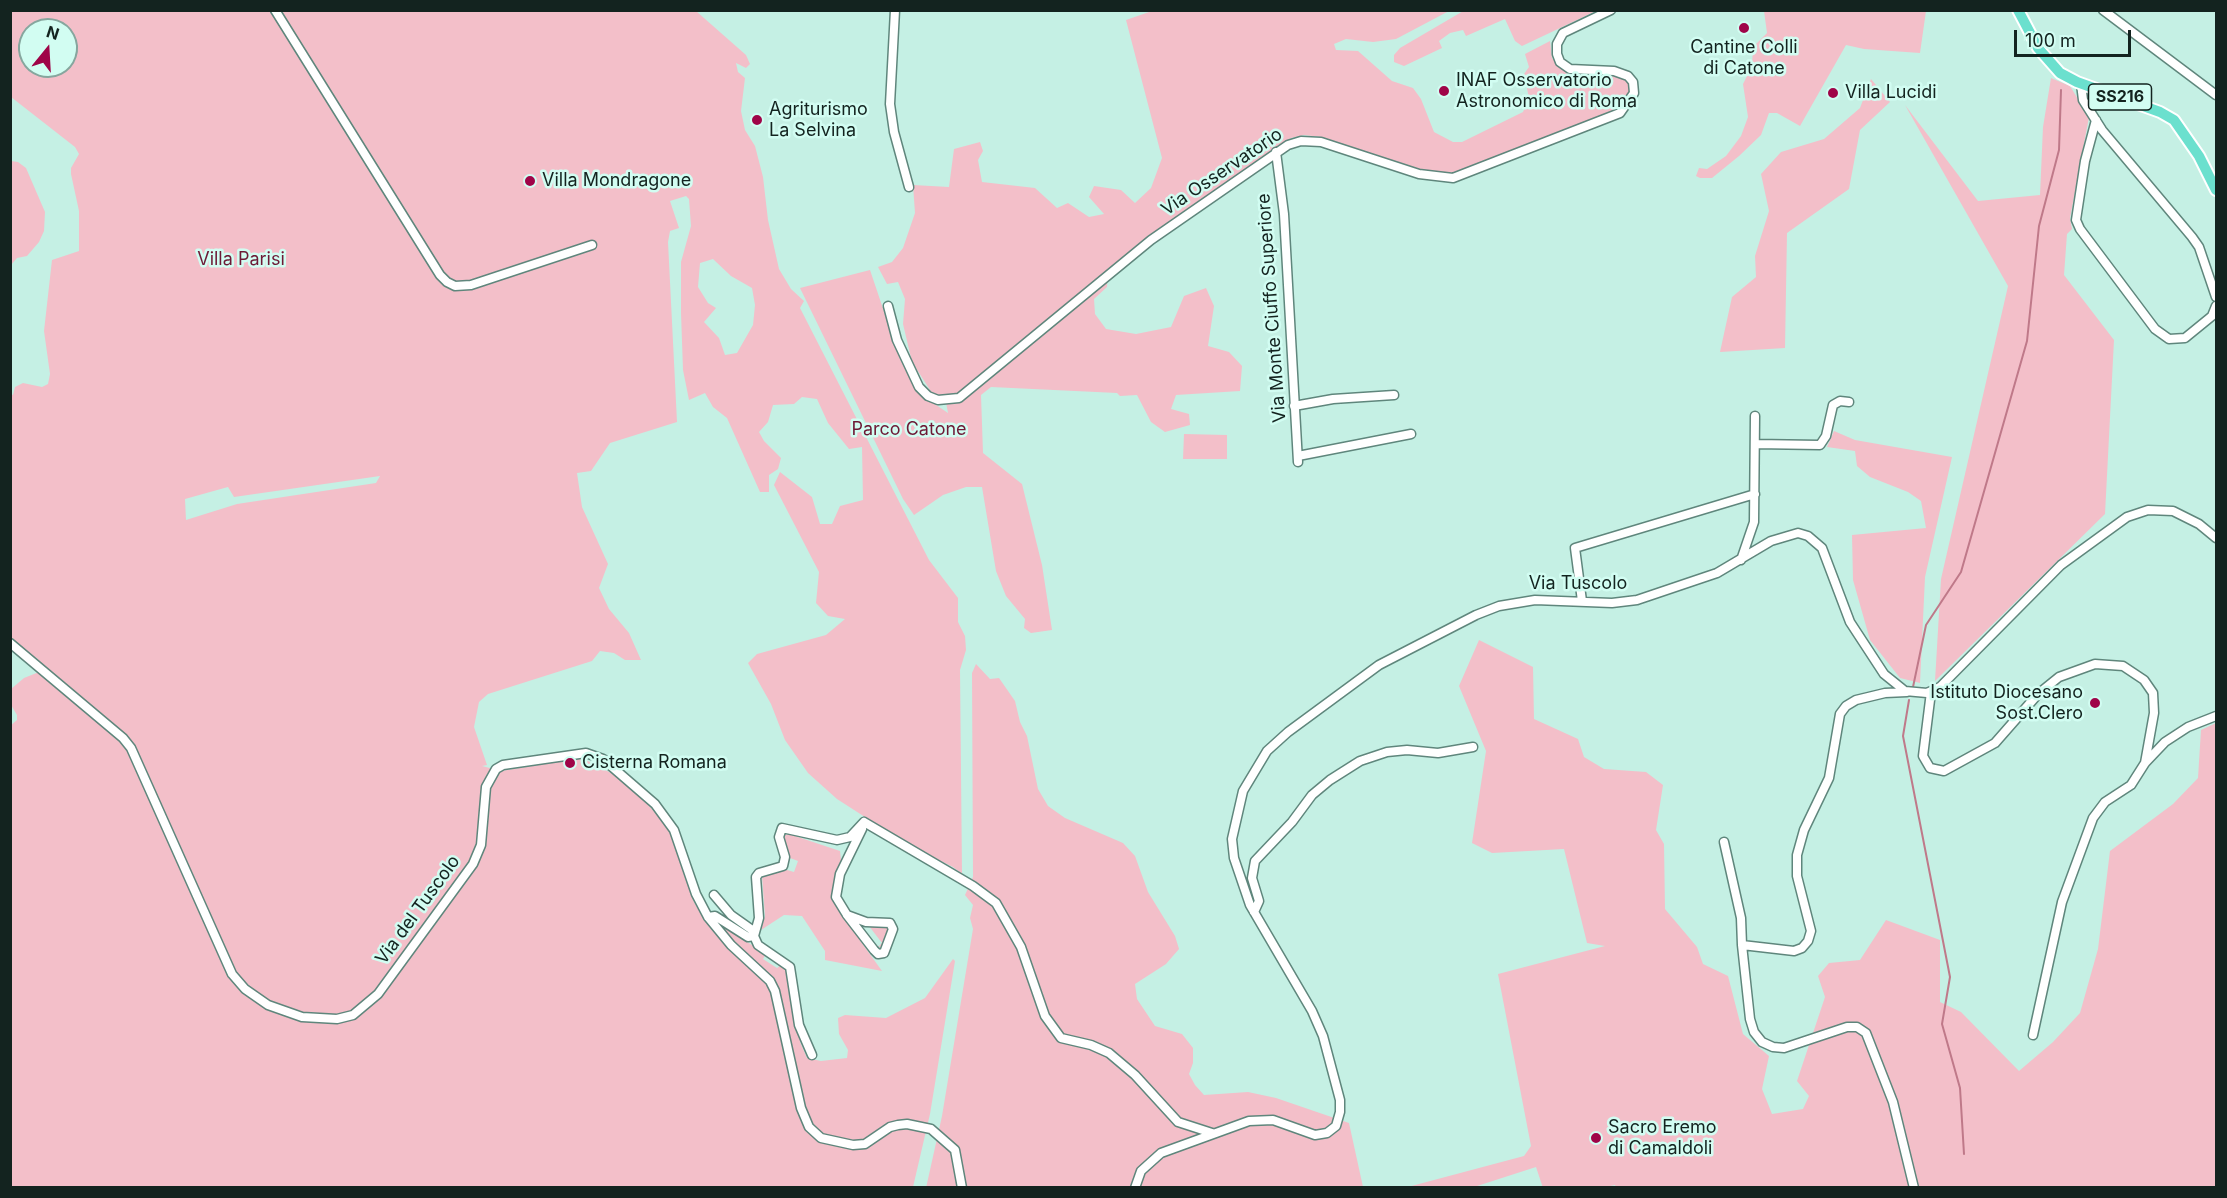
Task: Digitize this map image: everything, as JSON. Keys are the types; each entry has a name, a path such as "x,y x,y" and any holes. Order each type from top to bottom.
{"main road":[{"name":"SS216","path":"2018,10 2045,59 2060,73 2081,84 2153,109 2172,119 2192,145 2217,190"}],"street":[{"path":"275,10 440,275 447,282 455,286 471,285 592,245"},
{"path":"895,10 890,104 894,132 909,187"},
{"name":"Via Osservatorio","path":"888,306 897,340 919,387 938,400 959,398 1151,240 1276,152 1294,142 1322,142 1419,174 1453,178 1616,115 1626,107 1633,96 1632,79 1618,72 1570,69 1560,62 1557,54 1558,40 1567,31 1611,10"},
{"path":"2103,10 2217,95"},
{"path":"2081,84 2083,100 2096,120 2199,247 2217,297"},
{"path":"2096,120 2085,161 2076,220 2079,229 2155,329 2169,339 2185,338 2212,316 2217,306"},
{"name":"Via Monte Ciuffo Superiore","path":"1276,152 1284,214 1298,459 1411,434"},
{"path":"1294,406 1333,399 1394,395"},
{"path":"1755,444 1820,445 1826,436 1833,405 1840,401 1850,402"},
{"path":"1741,560 1752,531 1755,494 1755,416"},
{"path":"1582,601 1575,548 1755,494"},
{"path":"1743,945 1797,950 1808,941 1811,931 1797,876 1797,855 1804,830 1822,796 1832,770 1840,714 1846,706 1856,700 1884,693 1931,692 1940,687 2061,565 2127,517 2148,510 2173,511 2199,524 2217,538"},
{"name":"Via Tuscolo","path":"1135,1188 1141,1171 1153,1158 1213,1133 1249,1121 1265,1119 1305,1133 1318,1135 1333,1130 1340,1116 1337,1086 1321,1031 1254,912 1233,854 1232,839 1245,786 1258,763 1274,744 1372,670 1476,615 1523,600 1612,603 1637,600 1717,573 1786,534 1801,533 1814,540 1825,554 1839,598 1860,642 1888,678 1909,692"},
{"name":"Via del Tuscolo","path":"10,643 123,738 131,748 225,960 245,989 268,1005 302,1017 337,1019 353,1015 378,994 473,864 481,845 486,787 496,769 502,765 586,753 603,759 655,804 674,830 696,894 708,917 731,945 770,981 775,991 801,1108 813,1132 831,1142 853,1145 865,1144 890,1127 898,1125 907,1124 931,1129 955,1150 962,1188"},
{"path":"1931,692 1923,756 1930,768 1944,771 1995,743 2038,694 2059,676 2095,664 2119,665 2144,680 2153,693 2154,713 2145,763"},
{"path":"2033,1035 2062,902 2088,826 2103,804 2131,785 2145,763 2162,744 2179,732 2217,716"},
{"path":"1254,912 1258,901 1252,878 1255,861 1292,822 1310,797 1330,780 1360,761 1387,752 1407,750 1438,753 1473,747"},
{"path":"708,917 716,916 747,937 754,934 759,918 756,877 763,871 783,866 785,858 779,837 782,828 837,840 850,837 864,822"},
{"path":"847,915 866,922 890,923 893,929 884,953 878,954 874,950 847,915 836,897 843,865 858,841 864,822"},
{"path":"864,822 965,881 996,903 1021,947 1045,1016 1061,1038 1091,1045 1109,1053 1135,1075 1178,1122 1213,1133"},
{"path":"1724,842 1741,918 1752,1029 1762,1042 1773,1047 1784,1048 1846,1027 1857,1027 1866,1033 1893,1102 1914,1188"},
{"path":"714,894 731,915 754,934 758,945 790,967 799,1025 812,1055"}],"green space":[{"path":"1465,10 1596,11 1522,46 1515,41 1505,19 1466,36 1463,30 1450,33 1439,41 1442,48 1404,66 1394,62 1394,55 1400,48"},
{"name":"Villa Parisi","path":"10,11 696,11 746,55 750,64 746,68 736,63 738,72 745,78 741,111 745,130 755,146 763,177 768,220 779,269 791,289 804,301 800,308 929,560 958,598 958,622 965,636 966,650 960,670 962,874 953,867 910,846 837,799 808,773 785,740 771,704 748,663 757,654 826,635 845,619 828,616 816,603 819,572 774,485 780,472 812,497 820,524 832,524 840,506 863,500 862,447 849,449 828,423 817,399 802,397 794,404 773,405 768,422 759,432 764,441 781,458 778,469 769,475 769,492 760,492 727,418 713,407 705,393 689,400 683,370 681,313 681,262 691,226 689,199 686,196 670,201 679,228 670,231 668,242 677,422 610,443 591,471 577,473 582,507 608,564 599,588 609,609 629,633 641,660 625,660 614,653 600,651 592,661 488,694 479,702 474,727 487,765 482,766 501,771 582,758 613,774 637,792 672,832 694,902 704,919 722,926 766,954 763,959 777,968 781,965 791,975 804,1040 800,1042 807,1058 821,1061 847,1058 848,1050 839,1034 838,1018 845,1015 886,1018 925,998 953,959 955,961 930,1114 913,1187 11,1187 10,726 17,720 17,715 11,705 11,689 24,678 39,672 41,665 37,658 20,656 12,649 11,394 13,395 15,387 23,383 42,387 48,384 50,374 44,331 52,260 79,251 79,211 71,174 71,168 79,154 75,147 11,97","holes":["713,259 731,276 752,288 755,305 753,325 737,353 725,355 719,338 704,322 716,308 708,303 698,287 700,263","380,476 376,483 237,504 186,520 185,499 228,487 234,497"]},
{"name":"Parco Catone","path":"1152,11 1449,11 1396,39 1373,42 1346,39 1334,44 1336,50 1358,51 1392,81 1413,88 1421,99 1434,132 1453,142 1462,142 1523,112 1529,98 1524,74 1529,67 1525,54 1550,41 1552,58 1561,69 1571,73 1616,73 1629,79 1631,93 1617,109 1454,173 1425,171 1321,137 1304,135 1291,138 1177,216 1108,269 1107,287 1094,299 1095,314 1106,329 1136,334 1171,327 1184,296 1206,288 1214,306 1208,346 1229,352 1242,366 1240,391 1176,395 1171,409 1189,414 1190,425 1165,432 1151,422 1137,395 1120,396 1117,393 991,387 981,395 983,453 1022,484 1042,565 1052,630 1031,633 1024,628 1025,619 1006,596 996,571 982,487 966,487 943,495 914,515 903,499 800,288 870,270 900,359 917,392 948,413 945,397 932,393 912,362 903,324 905,299 898,282 887,284 878,267 892,262 903,248 915,213 913,185 949,187 954,149 980,142 983,151 978,160 982,182 1035,188 1057,208 1068,203 1089,217 1104,214 1089,197 1094,186 1121,190 1135,203 1151,188 1162,158 1126,20"},
{"path":"1764,11 1926,11 1920,53 1864,49 1846,45 1800,126 1777,113 1769,113 1761,135 1739,156 1712,178 1700,178 1696,176 1699,168 1707,169 1726,156 1741,136 1748,117 1743,84 1752,66 1753,47 1767,33"},
{"path":"2051,78 2070,86 2089,117 2070,218 2072,229 2067,234 2064,275 2114,340 2105,514 1935,681 1941,579 2008,286 1905,105 1978,201 2040,195 2043,127"},
{"path":"1871,79 1890,102 1860,130 1849,189 1787,233 1785,348 1720,352 1732,297 1756,277 1755,256 1769,211 1761,174 1781,152 1824,139 1860,108"},
{"path":"11,161 18,162 26,168 45,212 44,231 39,242 27,256 17,258 11,265"},
{"path":"1834,431 1855,440 1952,457 1925,577 1920,683 1900,678 1870,640 1853,580 1852,535 1926,528 1921,501 1908,492 1870,477 1857,466 1855,451 1827,447"},
{"path":"1184,434 1227,435 1227,459 1183,459"},
{"path":"1479,640 1533,667 1534,719 1578,739 1584,757 1604,769 1646,772 1663,785 1656,830 1664,844 1665,909 1697,947 1703,964 1728,976 1743,1034 1769,1056 1762,1089 1772,1114 1803,1109 1809,1096 1797,1081 1825,997 1818,976 1829,963 1860,960 1886,920 1940,940 1940,1002 1961,1012 2019,1071 2053,1042 2080,1013 2098,949 2110,851 2173,804 2198,778 2201,730 2216,723 2216,1187 1616,1188 1615,1185 1601,1188 1543,1188 1536,1167 1474,1187 1404,1188 1524,1156 1531,1146 1498,974 1605,946 1587,943 1564,849 1492,853 1472,843 1486,751 1459,686"},
{"path":"976,664 990,679 999,678 1015,701 1020,722 1027,736 1038,789 1048,806 1065,818 1123,843 1135,856 1148,892 1175,936 1179,949 1166,964 1135,984 1137,999 1155,1026 1182,1034 1193,1048 1193,1063 1189,1074 1195,1085 1204,1095 1248,1092 1276,1098 1349,1123 1363,1187 926,1188 942,1116 973,929 970,918 973,905 965,895 973,877 972,673"},
{"path":"789,834 840,851 841,860 834,891 859,934 859,939 882,971 825,960 825,951 802,916 784,915 761,930 765,916 762,876 787,870 794,872 798,861 790,858 784,839 785,835"},
{"path":"886,924 890,929 883,946 878,947 882,943 869,926 864,926"}],"waterway":[{"path":"1913,687 1926,625 1961,572 2027,341 2039,226 2059,150 2061,90"},
{"path":"1909,700 1903,736 1950,977 1942,1024 1960,1088 1964,1154"}],"place":[{"name":"Cantine Colli di Catone","path":"1744,28"},
{"name":"INAF Osservatorio Astronomico di Roma","path":"1444,91"},
{"name":"Villa Lucidi","path":"1833,93"},
{"name":"Agriturismo La Selvina","path":"757,120"},
{"name":"Villa Mondragone","path":"530,181"},
{"name":"Istituto Diocesano Sost.Clero","path":"2095,703"},
{"name":"Cisterna Romana","path":"570,763"},
{"name":"Sacro Eremo di Camaldoli","path":"1596,1138"}]}
